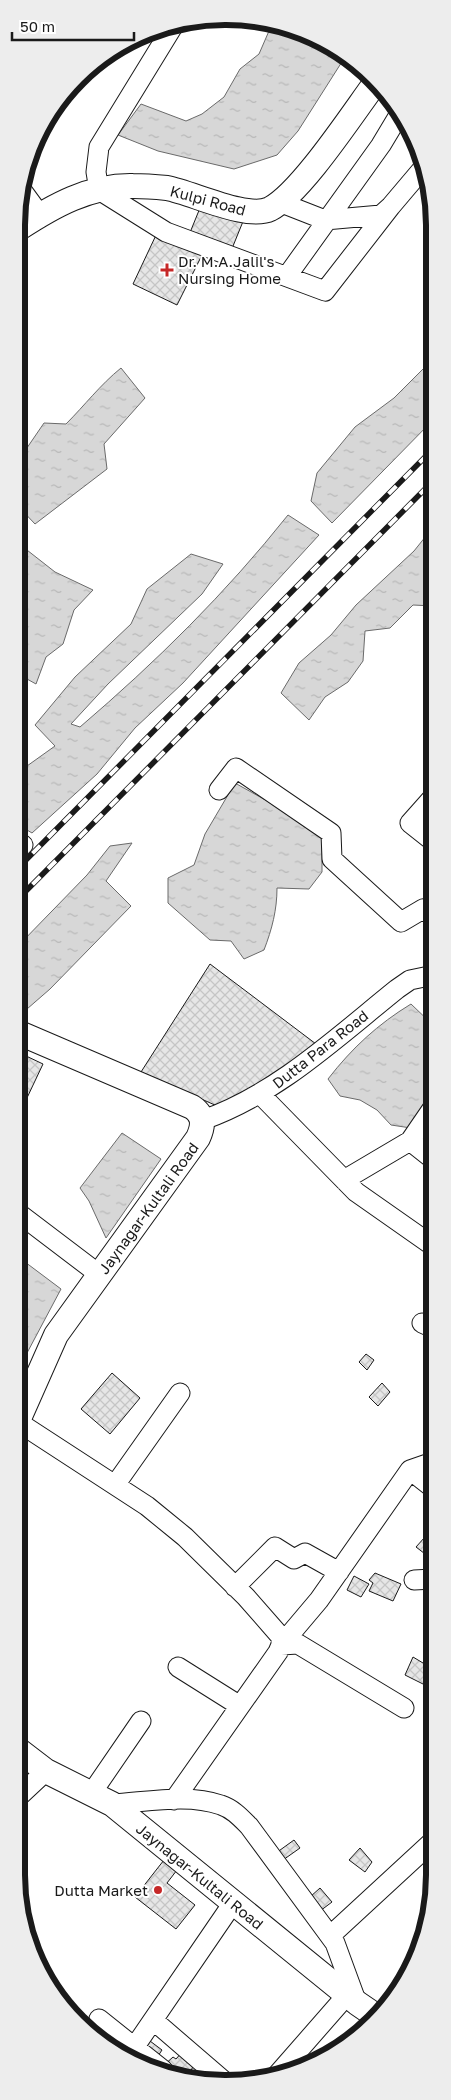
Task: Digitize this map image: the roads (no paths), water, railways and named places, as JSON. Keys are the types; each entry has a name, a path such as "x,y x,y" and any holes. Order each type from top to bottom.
{"main road":[{"name":"Kulpi Road","path":"25,224 74,197 99,190 132,185 167,188 253,212 269,210 301,181 371,88"},
{"path":"25,1035 192,1107 200,1112 203,1120"},
{"name":"Jaynagar-Kultali Road","path":"25,1404 56,1335 198,1138 203,1120"},
{"name":"Jaynagar-Kultali Road","path":"25,1755 46,1771 102,1799 360,2005"}],"street":[{"path":"168,34 99,147 96,172 99,190 166,232 325,291 419,173"},
{"path":"287,276 325,220 381,145 396,120"},
{"path":"27,198 40,215"},
{"path":"279,202 325,220 381,215 391,206"},
{"path":"218,790 236,768 332,833 332,859 401,922 423,909 426,911"},
{"path":"426,805 410,823 426,836"},
{"name":"Dutta Para Road","path":"203,1120 226,1112 261,1095 397,989 410,980 426,977"},
{"path":"261,1095 356,1192 426,1240"},
{"path":"344,1180 410,1141 426,1118"},
{"path":"410,1141 426,1154"},
{"path":"25,1218 100,1274"},
{"path":"115,1485 180,1393"},
{"path":"25,1427 147,1506 185,1537 275,1628 281,1637 282,1644"},
{"path":"174,1800 282,1644 339,1572 410,1470 426,1464"},
{"path":"410,1470 426,1483"},
{"path":"236,1587 275,1547 294,1559 305,1553 339,1572"},
{"path":"414,1580 426,1579"},
{"path":"282,1644 298,1644 404,1708"},
{"path":"178,1667 240,1706"},
{"path":"142,1721 102,1799 207,1801 236,1813 249,1826 330,1936 341,1957 360,2005 289,2064"},
{"path":"25,1791 46,1771"},
{"path":"330,1936 426,1847"},
{"path":"131,2051 233,1902"},
{"path":"99,2019 127,2049"},
{"path":"153,2020 217,2075"}],"water":[{"path":"269,30 302,40 342,62 298,131 277,155 234,169 158,151 118,135 141,104 186,121 202,114 224,97 240,69 259,54"},
{"path":"426,366 426,427 332,523 311,501 317,473 355,427 394,398"},
{"path":"121,368 145,398 104,444 107,469 35,524 25,513 25,451 44,423 66,424"},
{"path":"288,515 319,535 183,683 135,728 97,774 32,833 25,829 25,767 55,746 35,725 75,677 131,624 147,589 191,554 223,564 202,594 108,684 71,724 80,727 163,652 215,599"},
{"path":"426,536 426,606 413,605 390,628 365,631 363,661 348,682 325,697 309,720 281,693 299,663 331,635 356,605 414,551"},
{"path":"25,548 55,572 93,590 74,610 63,644 46,657 36,684 25,678"},
{"path":"235,783 294,816 322,839 322,872 309,889 277,888 274,919 264,950 244,959 231,941 210,940 168,903 168,878 194,865 205,834"},
{"path":"132,843 106,881 131,906 50,989 27,1009 25,1008 25,939 87,875 110,846"},
{"path":"411,1004 426,1018 426,1108 411,1128 391,1125 377,1110 360,1100 340,1096 328,1079 366,1037"},
{"path":"122,1133 161,1159 106,1238 89,1201 80,1188"},
{"path":"25,1262 61,1289 25,1359"}],"railway":[{"path":"25,861 426,456"},
{"path":"25,892 426,488"}],"place":[{"name":"Dr. M.A.Jalil's Nursing Home","path":"167,270"},
{"name":"Dutta Market","path":"158,1890"}]}
